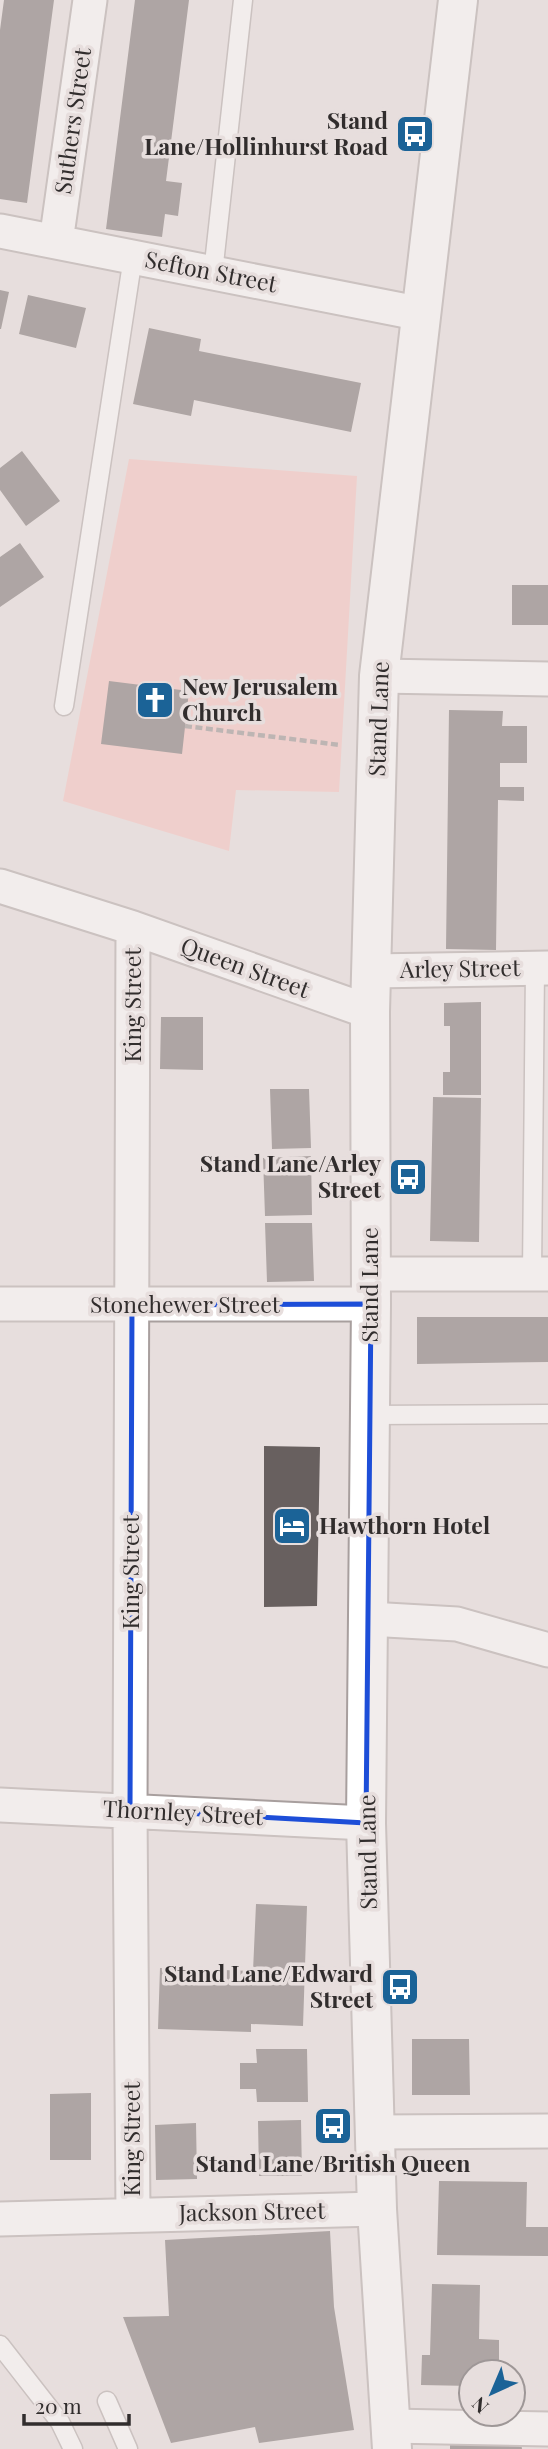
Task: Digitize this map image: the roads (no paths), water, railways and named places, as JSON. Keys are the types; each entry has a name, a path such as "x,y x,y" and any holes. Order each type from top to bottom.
{"street":[{"name":"Suthers Street","path":"56,242 90,0"},
{"name":"Stand Lane","path":"391,2437 377,2209 366,1823 371,1289 370,1013 379,676 458,0"},
{"name":"Sefton Street","path":"0,231 422,314"},
{"path":"379,676 548,679"},
{"name":"Queen Street","path":"0,886 133,928 370,1013"},
{"name":"King Street","path":"133,928 130,1810 133,2216"},
{"name":"Arley Street","path":"372,971 541,968"},
{"name":"Stonehewer Street","path":"0,1304 132,1306 540,1274"},
{"path":"369,1619 457,1624 548,1650"},
{"name":"Thornley Street","path":"0,1805 366,1823"},
{"path":"375,2132 548,2131"},
{"name":"Jackson Street","path":"0,2219 377,2209"},
{"path":"391,2437 546,2435"}],"lane":[{"path":"213,272 243,0"},
{"path":"64,706 133,257"},
{"path":"540,1274 541,968"},
{"path":"370,1415 548,1414"},
{"path":"0,2345 60,2422 73,2449"},
{"path":"107,2401 128,2449"}],"place":[{"name":"Stand Lane/Hollinhurst Road","path":"415,134"},
{"name":"New Jerusalem Church","path":"155,700"},
{"name":"Stand Lane/Arley Street","path":"408,1177"},
{"name":"Hawthorn Hotel","path":"292,1526"},
{"name":"Stand Lane/Edward Street","path":"400,1987"},
{"name":"Stand Lane/British Queen","path":"333,2126"}]}
